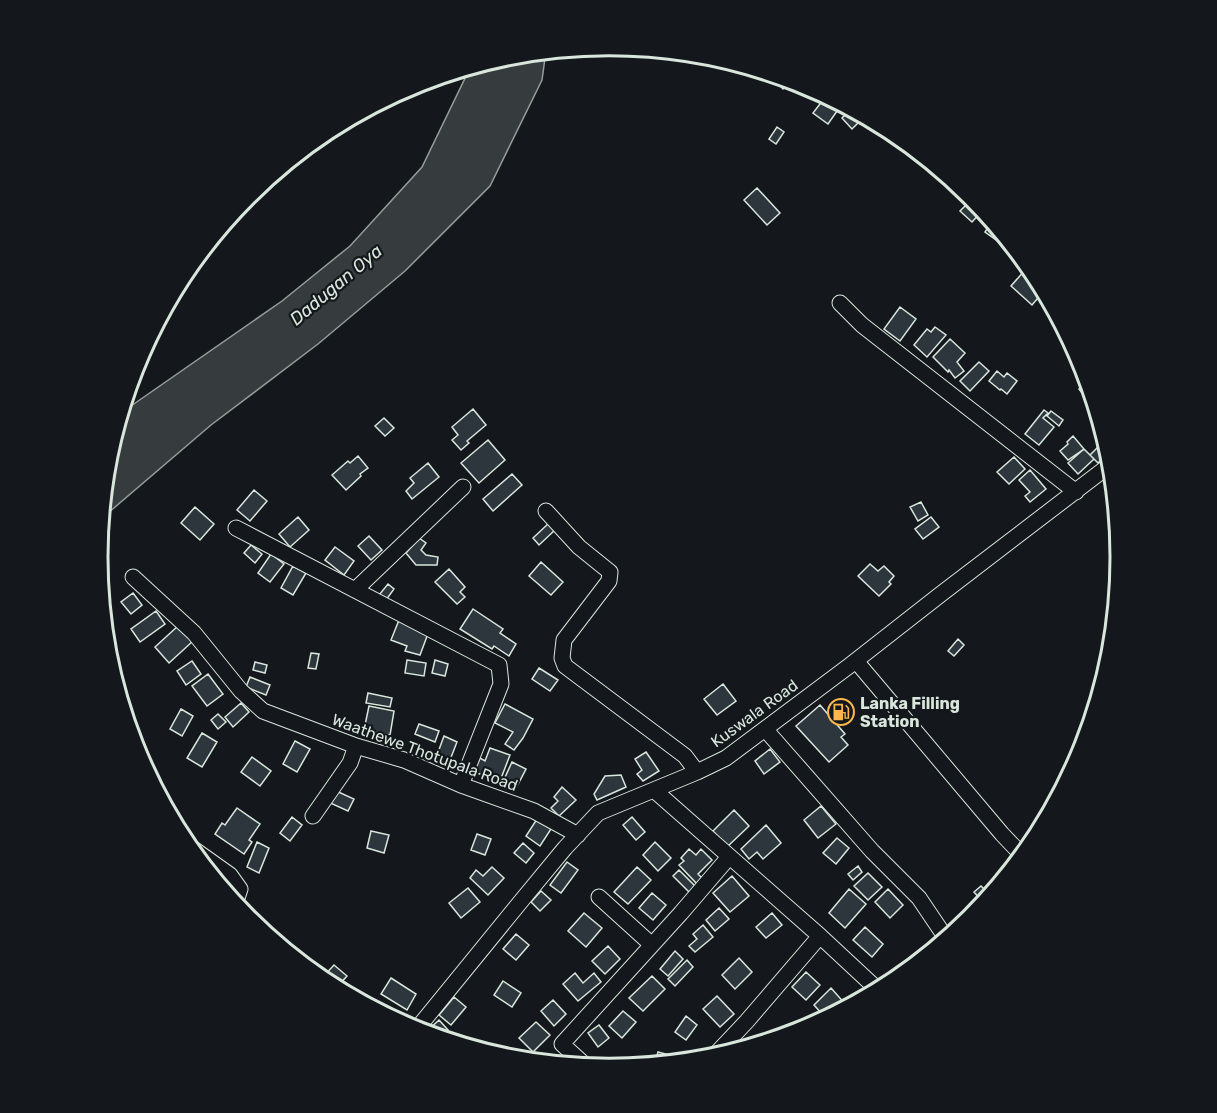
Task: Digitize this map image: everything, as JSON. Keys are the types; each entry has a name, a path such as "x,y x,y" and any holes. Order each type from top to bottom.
{"street":[{"path":"840,303 862,325 1076,492"},
{"name":"Kuswala Road","path":"423,1021 598,813 726,758 1102,471"},
{"path":"355,590 463,487"},
{"path":"546,511 579,547 610,572 609,581 564,640 562,658 565,666 685,756 697,772"},
{"path":"236,528 499,665 501,684 461,785"},
{"name":"Waathewe Thotupala Road","path":"133,577 194,633 241,691 263,711 356,746 404,760 461,785 534,810 578,835"},
{"path":"856,661 1015,848"},
{"path":"765,729 872,851 920,898 941,931"},
{"path":"313,816 350,763 356,746"},
{"path":"654,790 871,983"},
{"path":"575,1056 562,1044 729,857"},
{"path":"212,862 230,875 240,889 238,894"},
{"path":"599,897 652,945"},
{"path":"726,1043 820,936"}],"water":[{"name":"Dadugan Oya","path":"545,60 542,80 490,186 405,271 318,344 211,425 110,511 117,459 131,406 282,301 350,246 422,167 466,77 511,65"}],"building":[{"path":"821,103 837,111 828,124 813,113"},
{"path":"845,115 858,123 852,129 842,118"},
{"path":"777,127 784,132 776,144 769,139"},
{"path":"757,188 780,213 767,225 744,200"},
{"path":"966,205 977,217 972,222 960,211"},
{"path":"987,229 996,240 985,232"},
{"path":"1022,274 1037,299 1032,305 1011,286"},
{"path":"900,307 916,319 900,341 884,329"},
{"path":"935,327 946,335 927,357 914,345 927,329 931,332"},
{"path":"950,339 965,353 957,362 964,371 955,378 933,357"},
{"path":"979,362 989,371 970,391 960,381"},
{"path":"997,371 1004,377 1007,373 1017,381 1007,394 989,381"},
{"path":"473,409 486,425 467,441 469,443 461,450 452,440 458,435 452,427"},
{"path":"1044,410 1048,413 1043,418 1054,427 1039,445 1025,434"},
{"path":"1051,411 1063,420 1059,426 1047,416"},
{"path":"384,418 394,428 385,436 375,426"},
{"path":"1073,436 1084,449 1068,460 1060,451"},
{"path":"488,440 505,460 479,483 461,463"},
{"path":"1097,448 1100,461 1098,463 1090,455"},
{"path":"1084,449 1094,459 1078,474 1068,463"},
{"path":"358,456 368,468 346,490 332,475 348,461 350,463"},
{"path":"1014,457 1025,469 1009,484 997,472"},
{"path":"428,463 439,477 412,499 406,491 414,483 410,478"},
{"path":"1030,470 1046,489 1030,502 1025,496 1030,492 1019,480"},
{"path":"512,474 522,485 493,511 483,499"},
{"path":"254,490 267,501 250,521 237,510"},
{"path":"921,502 928,515 918,521 910,507"},
{"path":"195,507 214,524 200,540 181,523"},
{"path":"298,517 309,530 290,547 279,534"},
{"path":"931,517 939,527 923,539 915,529"},
{"path":"549,523 555,530 539,545 533,538"},
{"path":"369,536 382,550 371,560 358,546"},
{"path":"419,538 426,543 421,550 426,555 438,557 437,565 416,565 406,553"},
{"path":"251,545 262,554 255,563 244,553"},
{"path":"335,547 354,561 344,575 325,560"},
{"path":"271,554 284,564 270,582 258,573"},
{"path":"541,562 563,582 551,595 529,576"},
{"path":"870,564 878,571 884,566 894,576 889,582 891,584 879,596 858,576"},
{"path":"293,566 306,573 293,595 281,588"},
{"path":"449,569 465,587 460,592 465,597 457,604 435,582"},
{"path":"388,584 394,589 386,600 379,595"},
{"path":"133,593 142,605 131,614 121,602"},
{"path":"473,609 503,629 500,633 516,644 509,656 494,646 492,649 460,629"},
{"path":"156,611 165,624 140,642 131,629"},
{"path":"399,620 429,631 420,655 405,651 407,646 391,640"},
{"path":"179,625 193,641 169,663 155,647"},
{"path":"958,639 964,645 954,656 948,651"},
{"path":"311,653 319,654 316,669 308,668"},
{"path":"407,660 426,663 424,676 405,673"},
{"path":"435,660 448,664 445,676 432,673"},
{"path":"192,661 201,674 186,685 177,671"},
{"path":"255,662 267,665 265,673 253,670"},
{"path":"539,668 558,680 550,691 532,679"},
{"path":"208,674 223,694 207,706 192,686"},
{"path":"250,677 270,685 266,695 246,687"},
{"path":"723,684 736,701 717,715 704,699"},
{"path":"368,693 392,698 390,707 366,703"},
{"path":"241,703 249,712 233,727 225,717"},
{"path":"505,704 533,719 514,750 505,744 513,732 495,723"},
{"path":"820,705 845,734 841,737 848,745 829,762 796,726"},
{"path":"369,706 394,711 390,735 364,730"},
{"path":"181,709 193,716 182,736 170,729"},
{"path":"218,714 226,722 218,729 211,720"},
{"path":"419,724 439,731 435,742 415,734"},
{"path":"202,733 217,742 202,767 187,758"},
{"path":"444,736 457,742 450,760 437,755"},
{"path":"295,741 310,749 297,772 283,764"},
{"path":"490,748 510,755 500,781 474,772 480,758 485,761"},
{"path":"770,749 780,762 764,774 755,761"},
{"path":"646,752 659,771 643,781 637,774 642,770 635,759"},
{"path":"252,757 271,771 260,786 241,772"},
{"path":"512,762 526,769 514,792 501,786"},
{"path":"621,775 626,787 597,800 594,794 605,776"},
{"path":"562,787 576,800 559,816 551,808 558,801 554,797"},
{"path":"334,790 354,799 348,811 328,802"},
{"path":"821,806 836,824 818,838 804,820"},
{"path":"237,808 260,824 249,840 252,842 244,854 215,834 222,823 225,825"},
{"path":"734,810 749,826 727,847 713,831"},
{"path":"292,817 302,825 290,841 280,833"},
{"path":"632,817 645,832 636,840 623,825"},
{"path":"537,819 551,829 540,846 526,836"},
{"path":"766,825 781,843 763,859 757,852 749,859 741,849"},
{"path":"371,831 389,835 384,853 367,848"},
{"path":"477,834 491,839 485,855 471,850"},
{"path":"837,838 849,848 836,864 823,853"},
{"path":"257,842 269,848 259,873 247,867"},
{"path":"655,842 671,858 658,871 643,855"},
{"path":"523,843 534,853 526,863 514,853"},
{"path":"689,849 696,855 701,849 712,860 698,874 704,880 699,886 679,865 684,861 681,858"},
{"path":"567,862 578,870 561,893 550,885"},
{"path":"858,866 862,872 853,880 848,874"},
{"path":"492,867 504,878 488,895 470,878 476,870 483,876"},
{"path":"637,867 651,880 628,904 614,892"},
{"path":"679,870 697,888 691,894 673,876"},
{"path":"868,873 882,887 868,900 854,886"},
{"path":"732,876 749,896 730,912 713,893"},
{"path":"981,886 984,889 977,896 974,892"},
{"path":"468,888 480,902 461,918 449,903"},
{"path":"849,889 866,904 845,928 829,913"},
{"path":"888,889 903,905 890,918 875,902"},
{"path":"541,891 551,900 540,911 531,902"},
{"path":"652,893 666,905 653,920 639,908"},
{"path":"719,908 729,919 715,931 706,920"},
{"path":"584,913 602,928 586,947 568,931"},
{"path":"772,913 782,925 766,938 756,927"},
{"path":"703,925 713,937 695,952 689,946 697,939 693,934"},
{"path":"865,927 883,944 872,957 853,940"},
{"path":"516,934 529,945 516,960 503,949"},
{"path":"608,946 620,959 605,974 592,961"},
{"path":"675,951 683,959 668,976 660,969"},
{"path":"739,958 752,972 735,989 722,975"},
{"path":"687,960 693,967 675,986 668,979"},
{"path":"334,965 347,976 343,981 328,972"},
{"path":"806,972 820,985 806,1000 792,987"},
{"path":"575,973 583,983 594,973 601,982 578,1001 563,984"},
{"path":"652,976 665,989 643,1011 629,998"},
{"path":"391,978 416,994 407,1010 381,994"},
{"path":"503,981 521,993 512,1007 494,995"},
{"path":"831,988 841,1000 819,1011 814,1005"},
{"path":"717,996 734,1014 720,1027 703,1009"},
{"path":"454,997 466,1007 451,1025 439,1015"},
{"path":"553,1000 566,1014 554,1026 541,1011"},
{"path":"623,1011 636,1022 622,1038 609,1026"},
{"path":"686,1016 697,1025 686,1040 675,1032"},
{"path":"439,1020 448,1030 447,1031 433,1025"},
{"path":"536,1022 550,1035 533,1052 519,1038"},
{"path":"599,1025 609,1038 598,1047 588,1033"}],"place":[{"name":"Lanka Filling Station","path":"841,712"}]}
